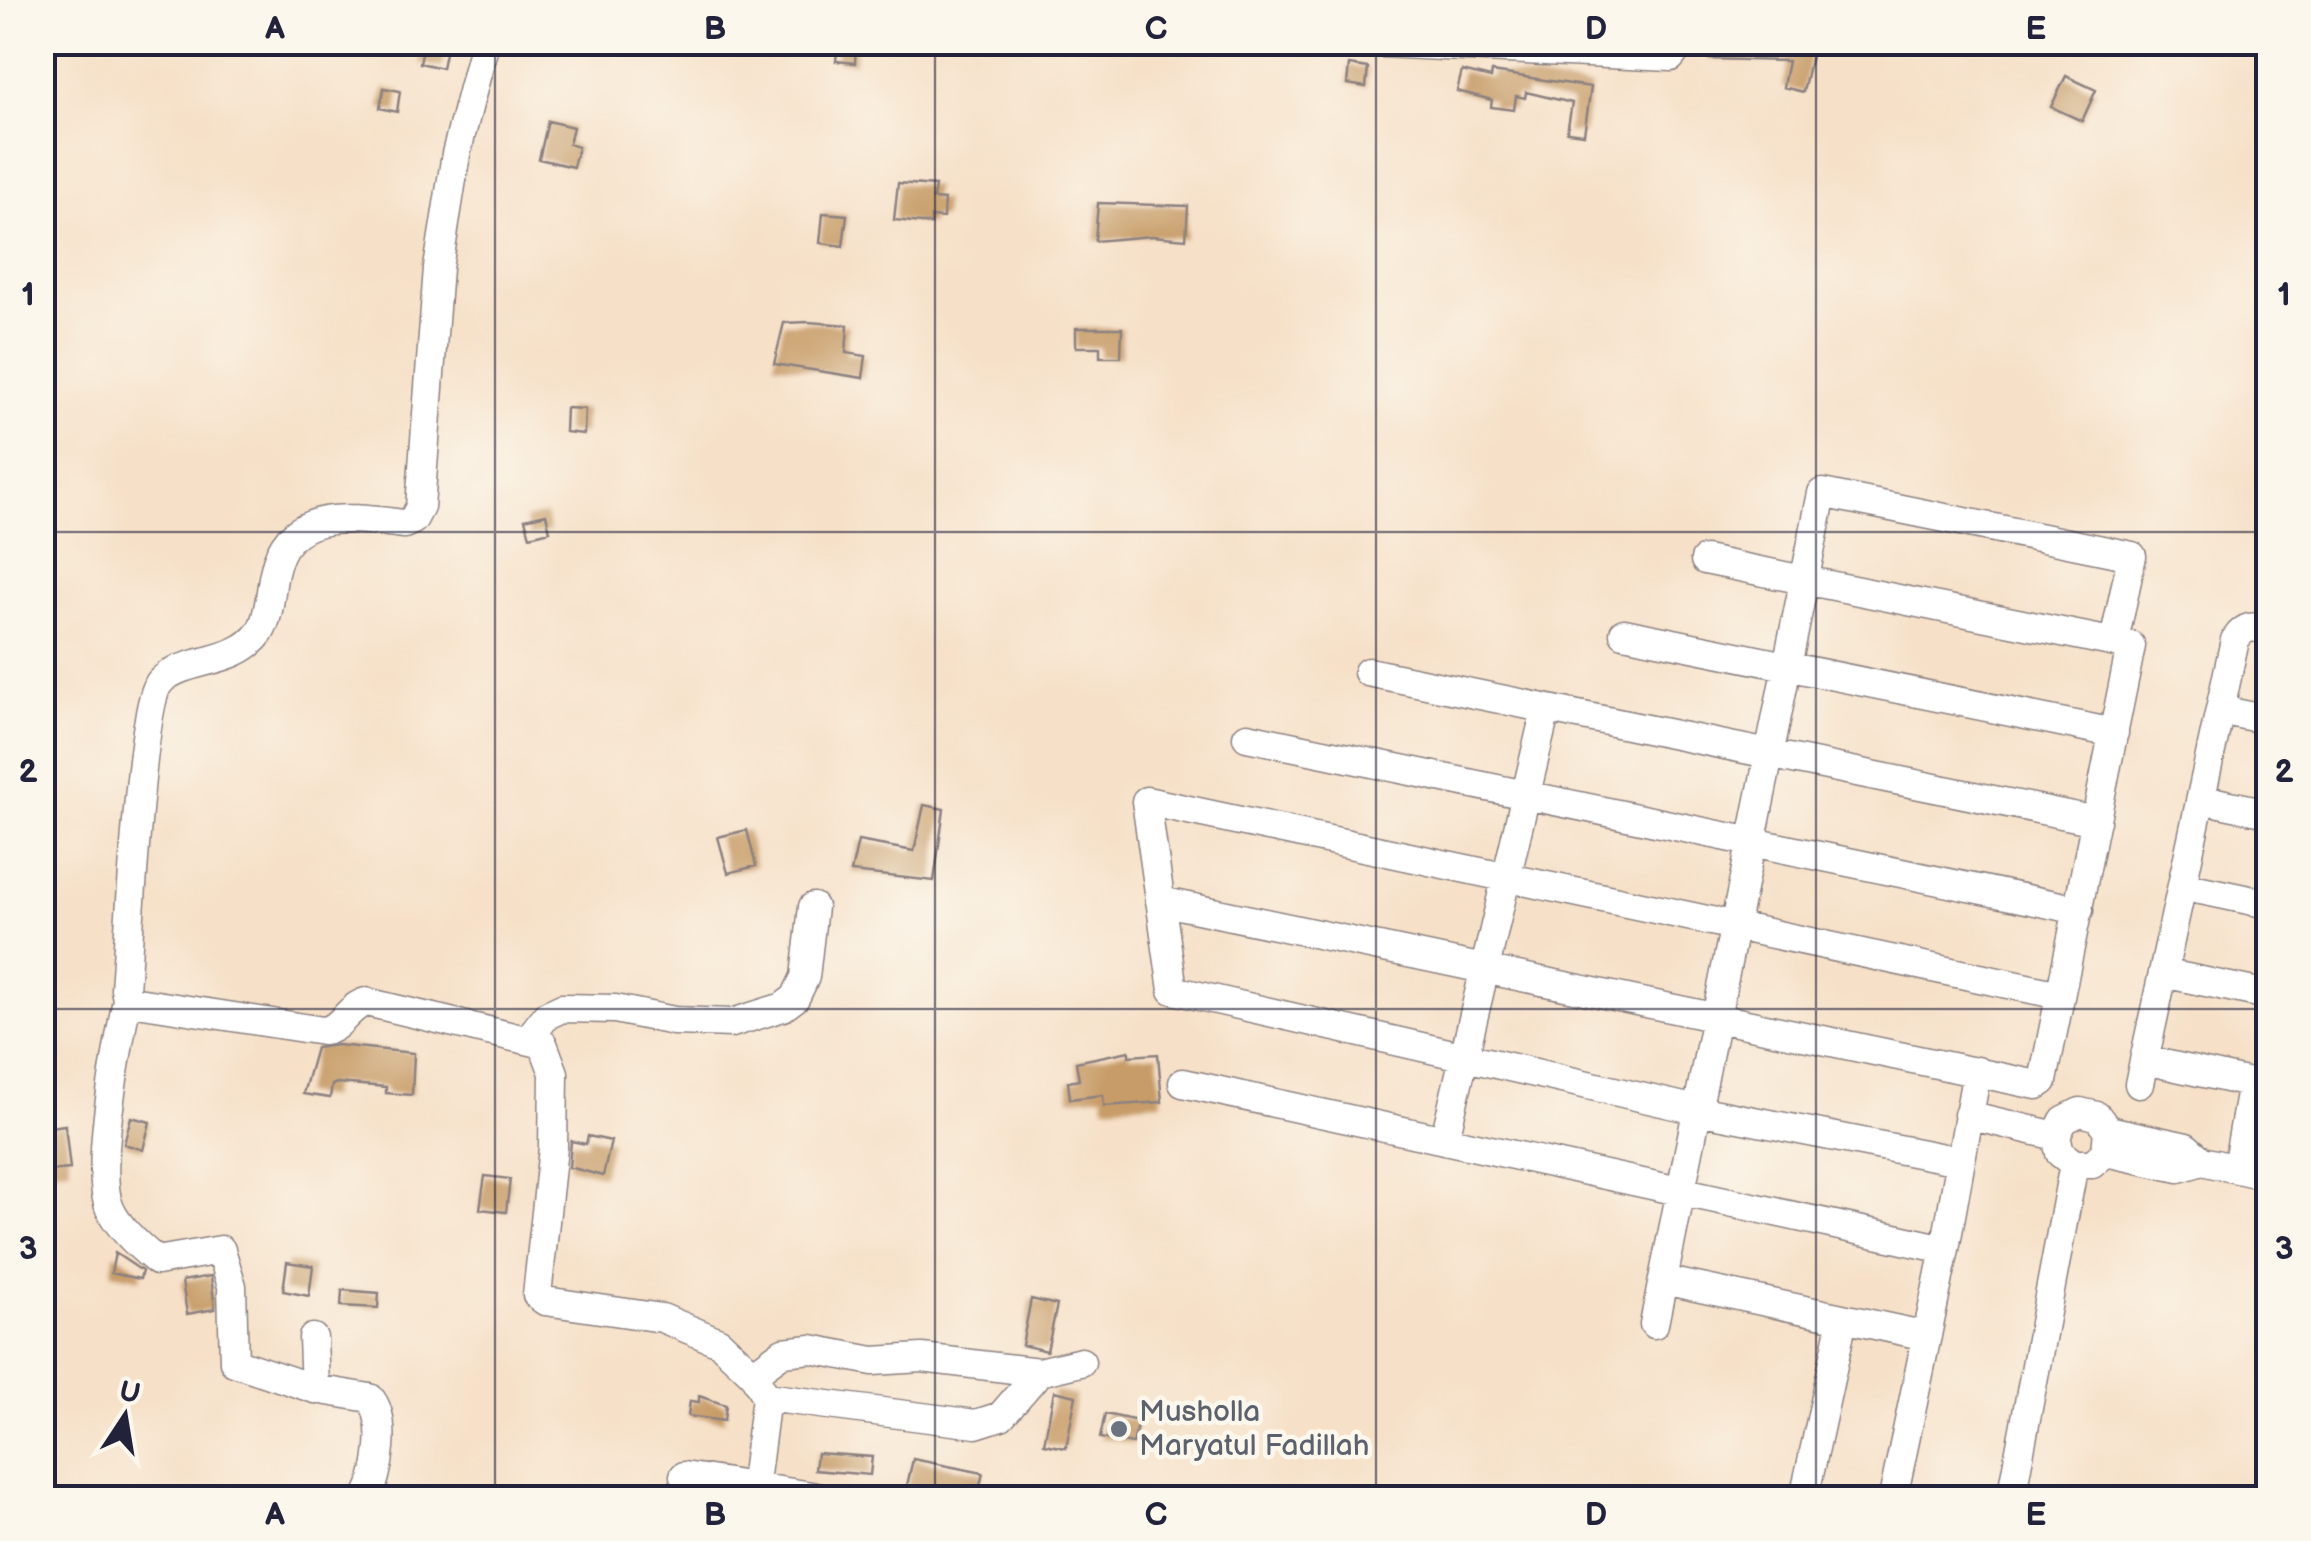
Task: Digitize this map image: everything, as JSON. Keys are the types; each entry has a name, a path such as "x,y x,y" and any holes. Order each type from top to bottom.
{"street":[{"path":"366,1498 376,1466 379,1418 374,1403 315,1390 234,1362 232,1286 221,1250 157,1261 111,1213 105,1188 112,1088 128,999 144,738 156,686 166,675 215,661 256,637 264,625 281,550 309,524 338,516 404,524 414,520 420,507 438,268 456,154 486,42"},
{"path":"1359,42 1671,56 1682,42"},
{"path":"1654,1324 1822,493 2132,556 2114,642"},
{"path":"1160,901 2036,1084 2043,1081 2131,646 1705,560"},
{"path":"2237,1168 2260,1085 2142,1072 2235,640 2251,626 2268,630"},
{"path":"1624,633 2114,733"},
{"path":"1368,672 2096,821"},
{"path":"1445,1138 1546,708"},
{"path":"2220,710 2268,720"},
{"path":"1247,737 2078,910"},
{"path":"2200,799 2268,814"},
{"path":"1958,1161 1697,1110 1465,1053 1172,990 1146,801 2060,996"},
{"path":"2182,886 2268,904"},
{"path":"530,1038 547,1015 562,1008 614,1009 674,1021 732,1023 783,1006 796,998 805,977 812,907"},
{"path":"2163,973 2268,996"},
{"path":"128,999 323,1032 332,1030 357,1004 366,1002 543,1044 554,1073 552,1148 537,1295 545,1302 681,1324 720,1342 760,1386 976,1424 996,1420 1039,1372"},
{"path":"1893,1498 1946,1249 1958,1161 1977,1071"},
{"path":"1183,1083 1681,1188 1946,1249"},
{"path":"2107,1141 2092,1164 2074,1164 2060,1153 2056,1136 2064,1120 2080,1112 2097,1116 2107,1141 2179,1168 2202,1161 2268,1176"},
{"path":"1968,1116 2056,1136"},
{"path":"2011,1498 2074,1164"},
{"path":"1664,1280 1927,1336"},
{"path":"1804,1498 1843,1318"},
{"path":"313,1338 315,1390"},
{"path":"753,1494 760,1386 783,1352 810,1349 873,1361 922,1358 1039,1372 1081,1362"},
{"path":"684,1476 753,1494 824,1498"}],"building":[{"path":"838,42 856,42 855,63 836,61"},
{"path":"1709,42 1814,42 1803,92 1783,87 1788,61 1709,59"},
{"path":"424,43 446,48 442,68 420,63"},
{"path":"1349,65 1368,68 1366,87 1347,84"},
{"path":"1462,71 1491,78 1492,72 1591,87 1584,134 1567,132 1572,103 1526,92 1525,98 1516,96 1514,110 1491,107 1492,100 1457,91"},
{"path":"2066,76 2096,90 2082,121 2051,107"},
{"path":"384,88 400,91 397,112 380,108"},
{"path":"548,121 573,127 569,144 578,147 573,167 539,159"},
{"path":"898,183 935,186 933,199 944,200 943,218 931,217 931,224 894,220"},
{"path":"1098,203 1188,206 1186,239 1152,236 1095,241"},
{"path":"823,213 847,215 843,246 820,243"},
{"path":"784,323 848,325 846,353 866,356 863,378 774,364"},
{"path":"1076,328 1122,328 1121,357 1100,357 1100,347 1076,347"},
{"path":"566,408 585,409 584,434 565,432"},
{"path":"546,514 550,531 530,536 525,519"},
{"path":"924,805 944,809 934,881 851,872 858,841 914,851"},
{"path":"747,830 756,866 728,873 718,837"},
{"path":"337,1045 414,1053 412,1095 386,1093 386,1087 337,1083 332,1085 330,1098 303,1094 316,1048"},
{"path":"1129,1051 1129,1056 1158,1054 1162,1102 1104,1106 1103,1095 1070,1099 1068,1082 1079,1080 1076,1062"},
{"path":"131,1117 150,1122 143,1150 124,1144"},
{"path":"65,1125 70,1169 48,1171 42,1128"},
{"path":"588,1136 611,1141 603,1176 569,1167 571,1141 586,1144"},
{"path":"485,1176 510,1179 506,1212 480,1209"},
{"path":"115,1253 142,1271 140,1279 111,1273"},
{"path":"287,1262 313,1266 309,1296 283,1291"},
{"path":"211,1276 215,1309 187,1314 182,1281"},
{"path":"342,1290 379,1293 378,1308 341,1306"},
{"path":"1031,1299 1057,1305 1047,1351 1022,1345"},
{"path":"1054,1391 1076,1396 1066,1448 1044,1444"},
{"path":"699,1396 726,1405 724,1421 688,1416 690,1401 699,1402"},
{"name":"Musholla Maryatul Fadillah","path":"1105,1414 1138,1421 1133,1444 1100,1438"},
{"path":"817,1453 872,1457 870,1475 815,1470"},
{"path":"913,1459 983,1473 978,1494 963,1491 961,1498 906,1490"}],"place":[{"name":"Musholla Maryatul Fadillah","path":"1119,1429"}]}
